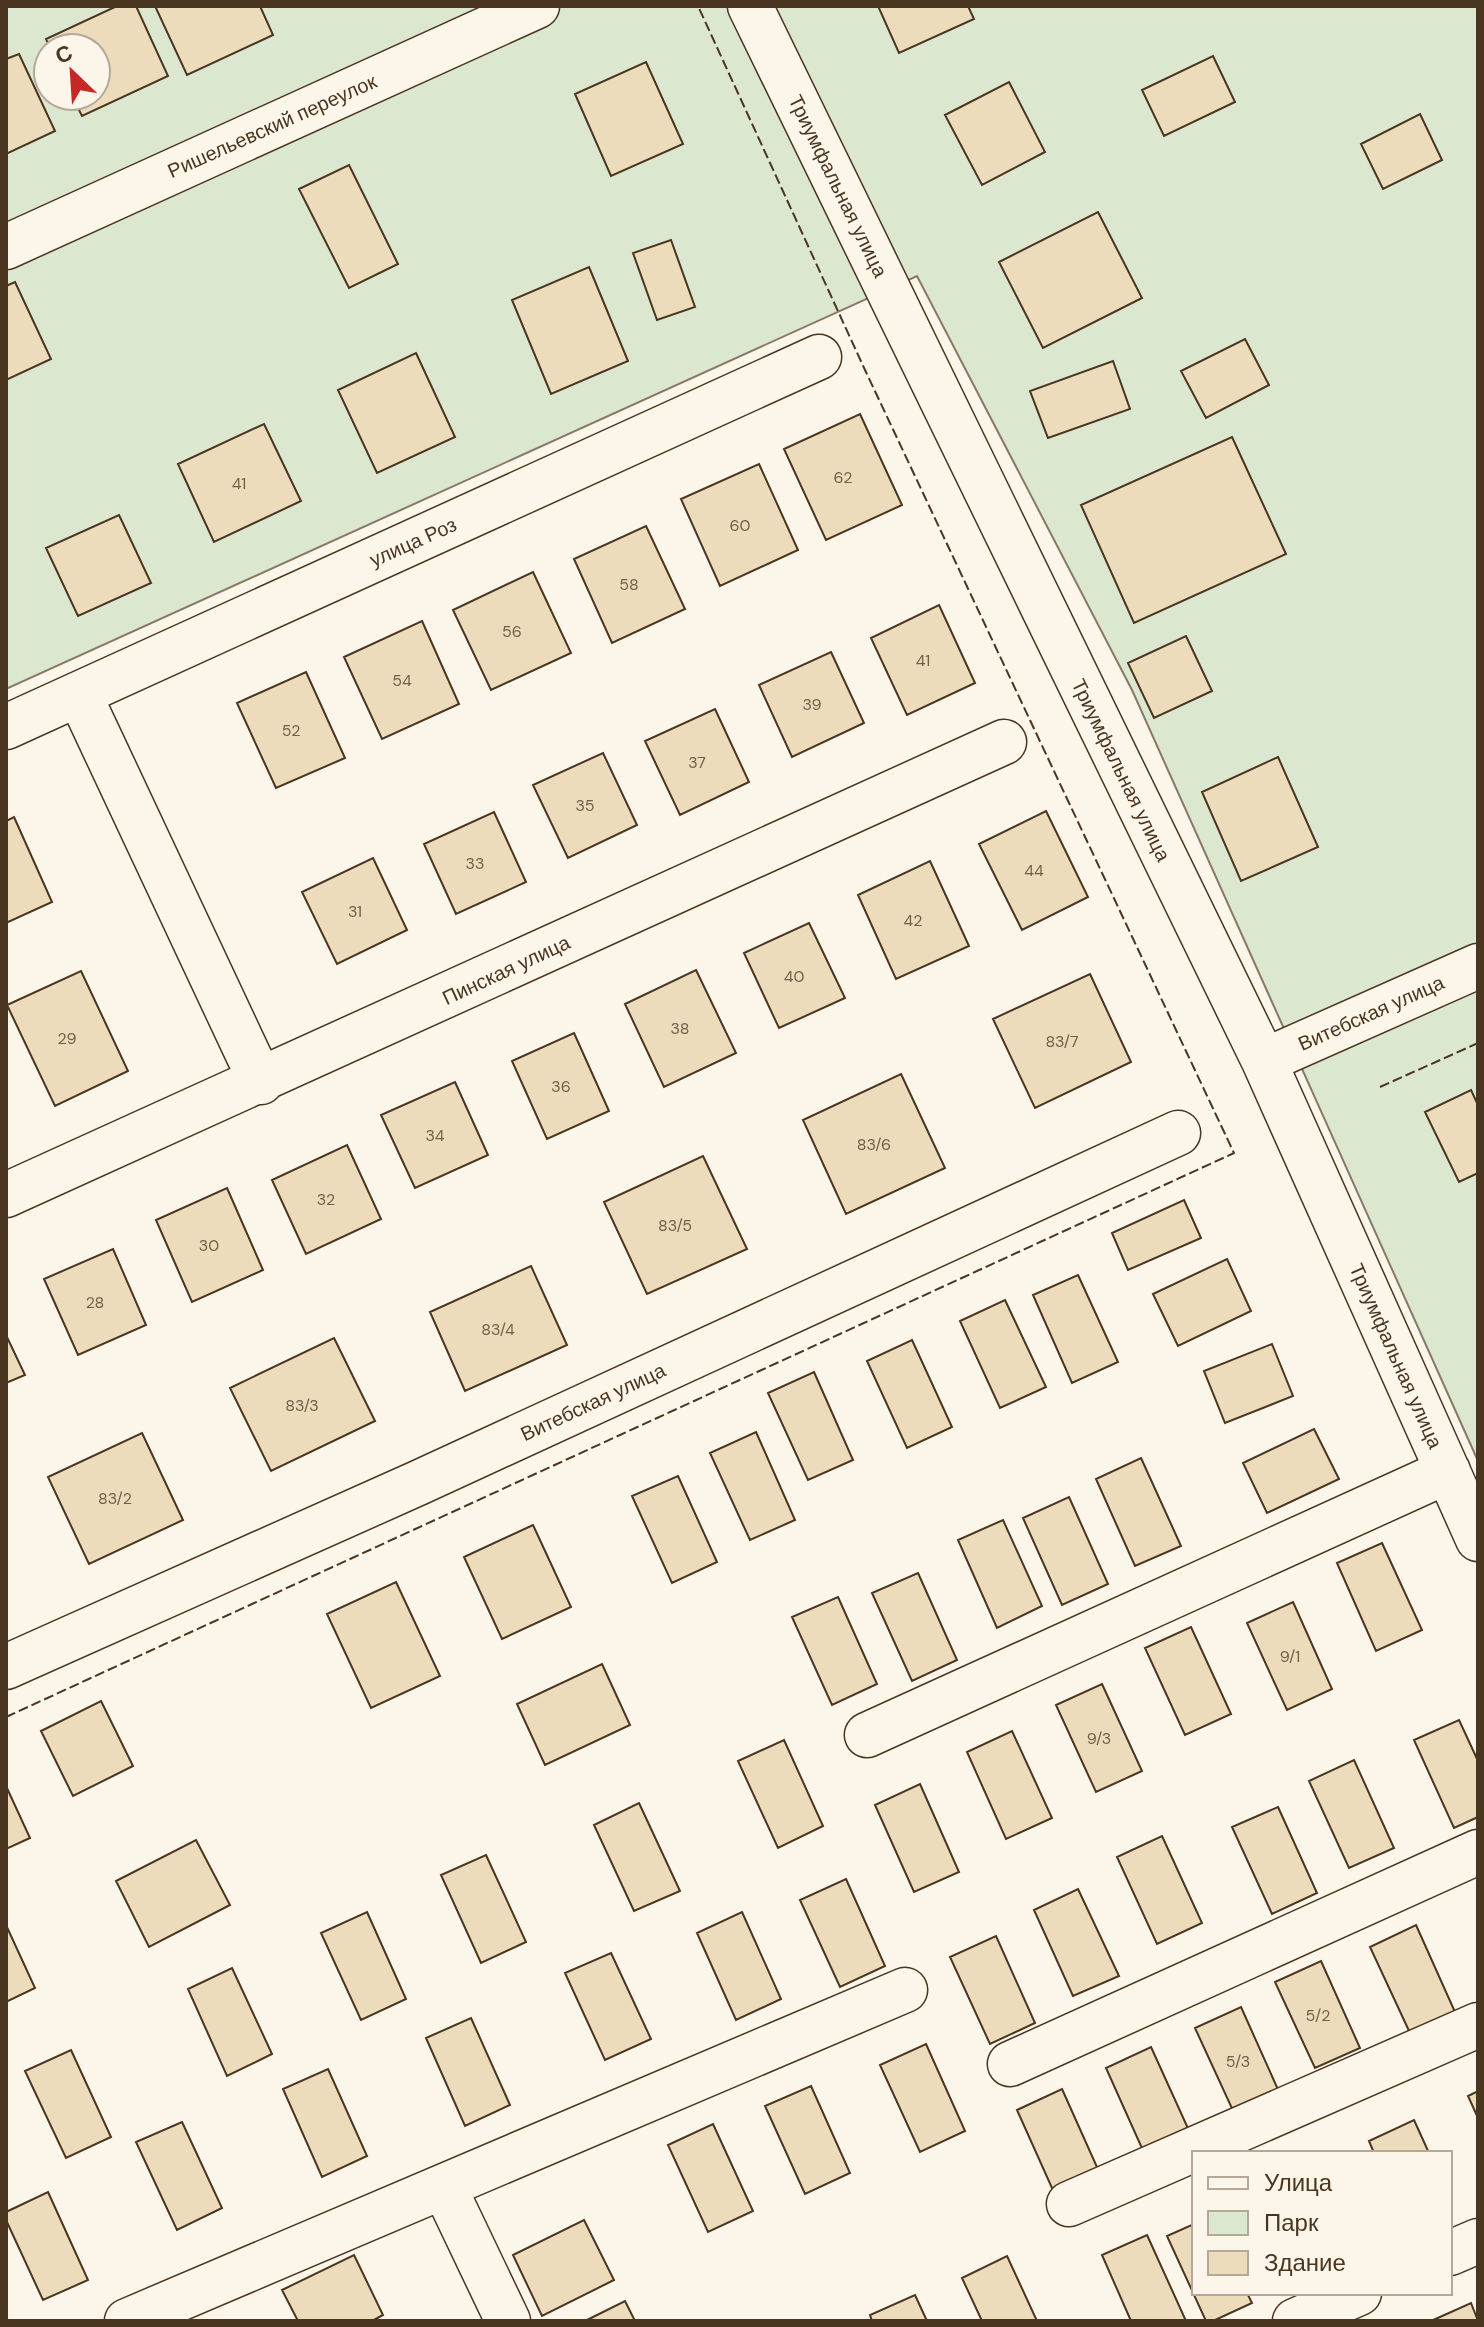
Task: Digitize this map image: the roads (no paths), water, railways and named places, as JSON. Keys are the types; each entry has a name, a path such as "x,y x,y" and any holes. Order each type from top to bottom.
{"street":[{"name":"Ришельевский переулок","path":"6,247 537,6"},
{"name":"Триумфальная улица","path":"750,6 1264,1061 1478,1539"},
{"name":"улица Роз","path":"6,727 819,357"},
{"path":"79,694 261,1082"},
{"name":"Пинская улица","path":"6,1195 261,1082 1004,742"},
{"name":"Витебская улица","path":"1264,1061 1478,966"},
{"name":"Витебская улица","path":"6,1667 418,1483 1178,1133"},
{"path":"867,1735 1448,1471"},
{"path":"1010,2064 1478,1852"},
{"path":"127,2321 445,2189 905,1990"},
{"path":"1069,2204 1478,2025"},
{"path":"445,2189 508,2321"},
{"path":"1452,2252 1478,2241"},
{"path":"1295,2321 1354,2295"}]}
